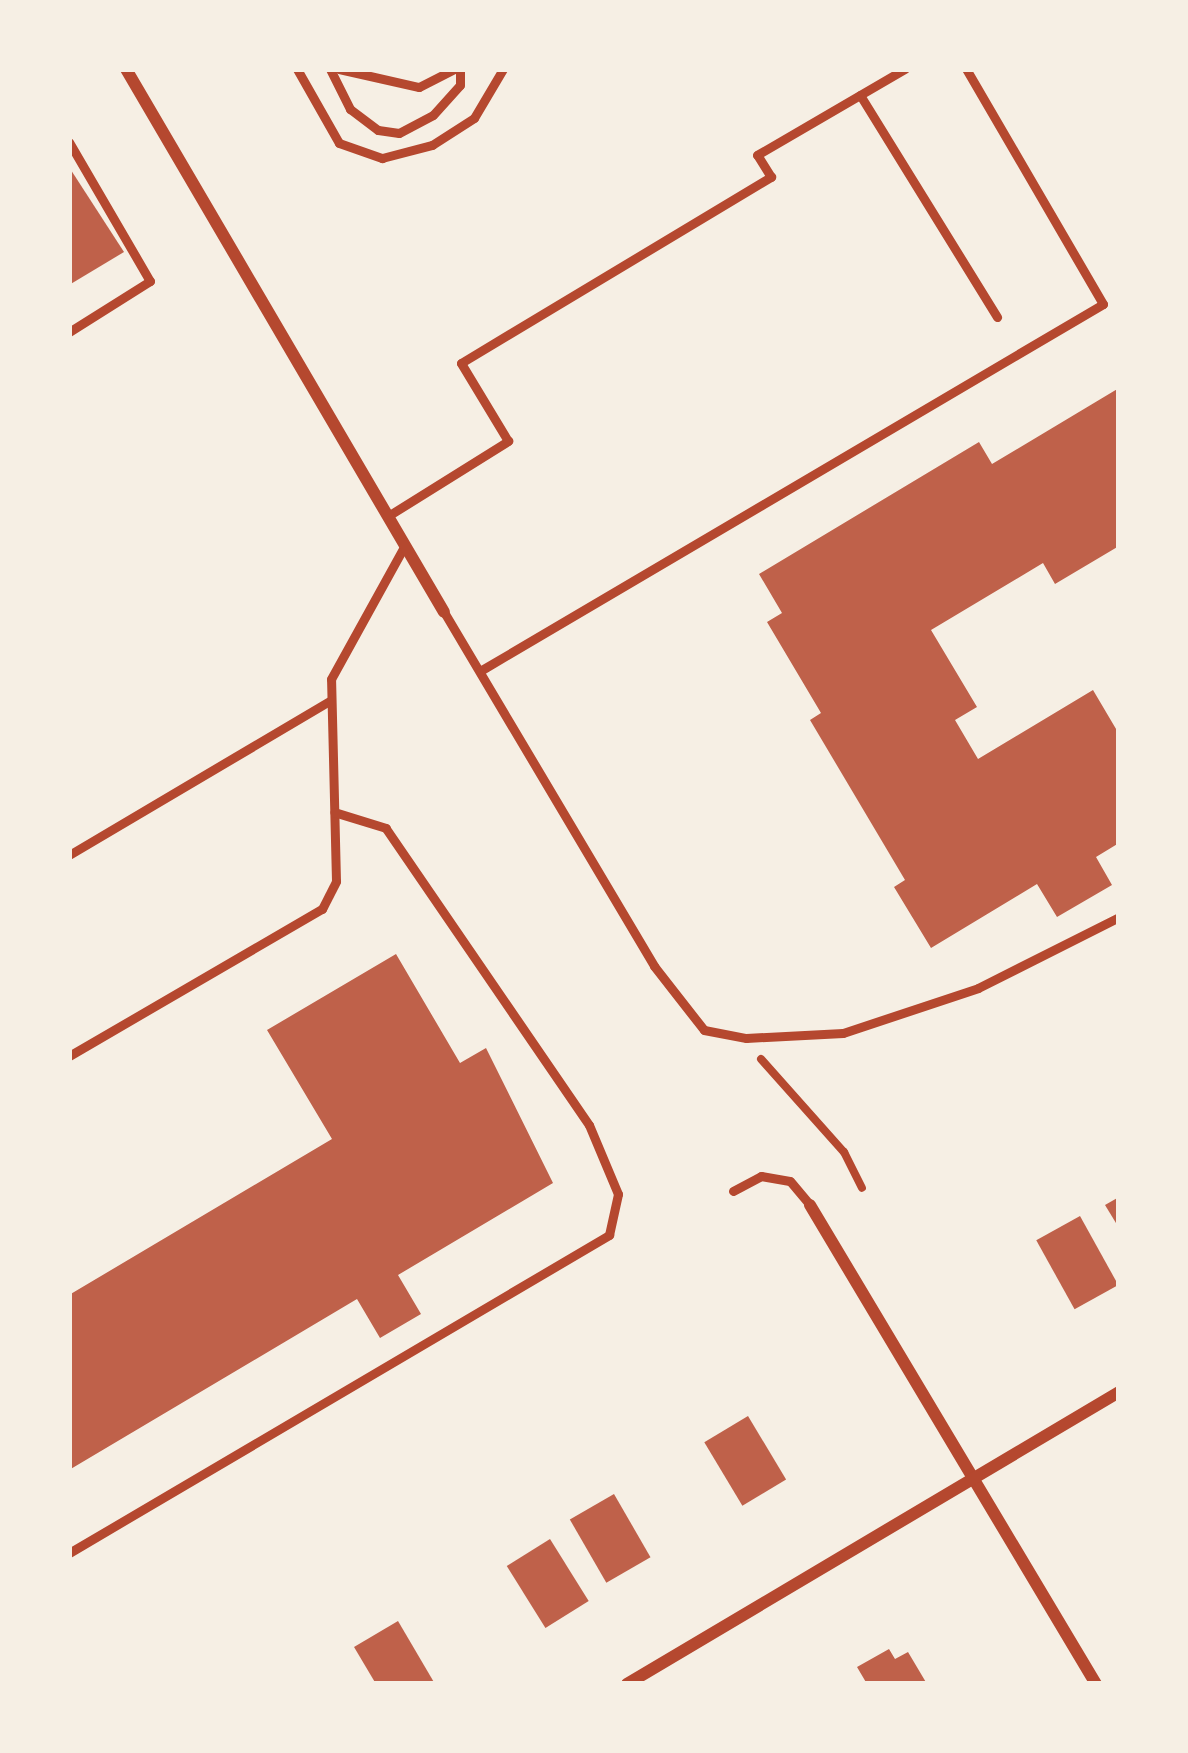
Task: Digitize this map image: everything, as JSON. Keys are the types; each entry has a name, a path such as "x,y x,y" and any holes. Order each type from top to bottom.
{"street":[{"path":"126,69 444,612"},
{"path":"810,1205 1096,1684"},
{"path":"627,1684 1119,1392"}],"lane":[{"path":"297,69 339,143 382,158 432,145 474,118 503,69"},
{"path":"334,69 419,87 457,69 460,85 433,115 399,133 378,130 350,110 334,69"},
{"path":"388,516 508,441 461,364 771,177 757,154 905,69"},
{"path":"480,671 1103,304 966,69"},
{"path":"860,95 997,317"},
{"path":"69,142 150,281 69,332"},
{"path":"69,1057 322,909 336,881 331,679 405,544"},
{"path":"444,612 654,966 704,1030 746,1038 843,1033 978,988 1119,916"},
{"path":"69,855 331,700"},
{"path":"69,1552 608,1235 618,1195 589,1125 386,828 334,812"},
{"path":"733,1191 761,1176 790,1180 810,1205"}],"path":[{"path":"746,1038 844,1152 862,1188"}],"building":[{"path":"69,167 124,252 69,285"},
{"path":"1119,388 1119,546 1055,584 1043,563 931,630 977,707 955,720 978,759 1093,690 1119,734 1119,843 1096,857 1112,885 1057,917 1037,884 931,948 894,887 905,880 810,720 821,713 767,622 782,613 759,574 979,442 992,464"},
{"path":"396,954 460,1063 486,1048 553,1183 398,1275 421,1314 380,1338 357,1299 69,1470 69,1295 332,1139 267,1030"},
{"path":"1119,1197 1119,1228 1105,1205"},
{"path":"1080,1216 1118,1285 1075,1309 1036,1240"},
{"path":"748,1416 786,1479 742,1506 704,1442"},
{"path":"614,1494 650,1557 606,1583 570,1520"},
{"path":"550,1539 589,1601 545,1628 507,1566"},
{"path":"398,1621 435,1684 376,1684 354,1647"},
{"path":"889,1649 895,1659 908,1652 927,1684 867,1684 857,1667"}]}
